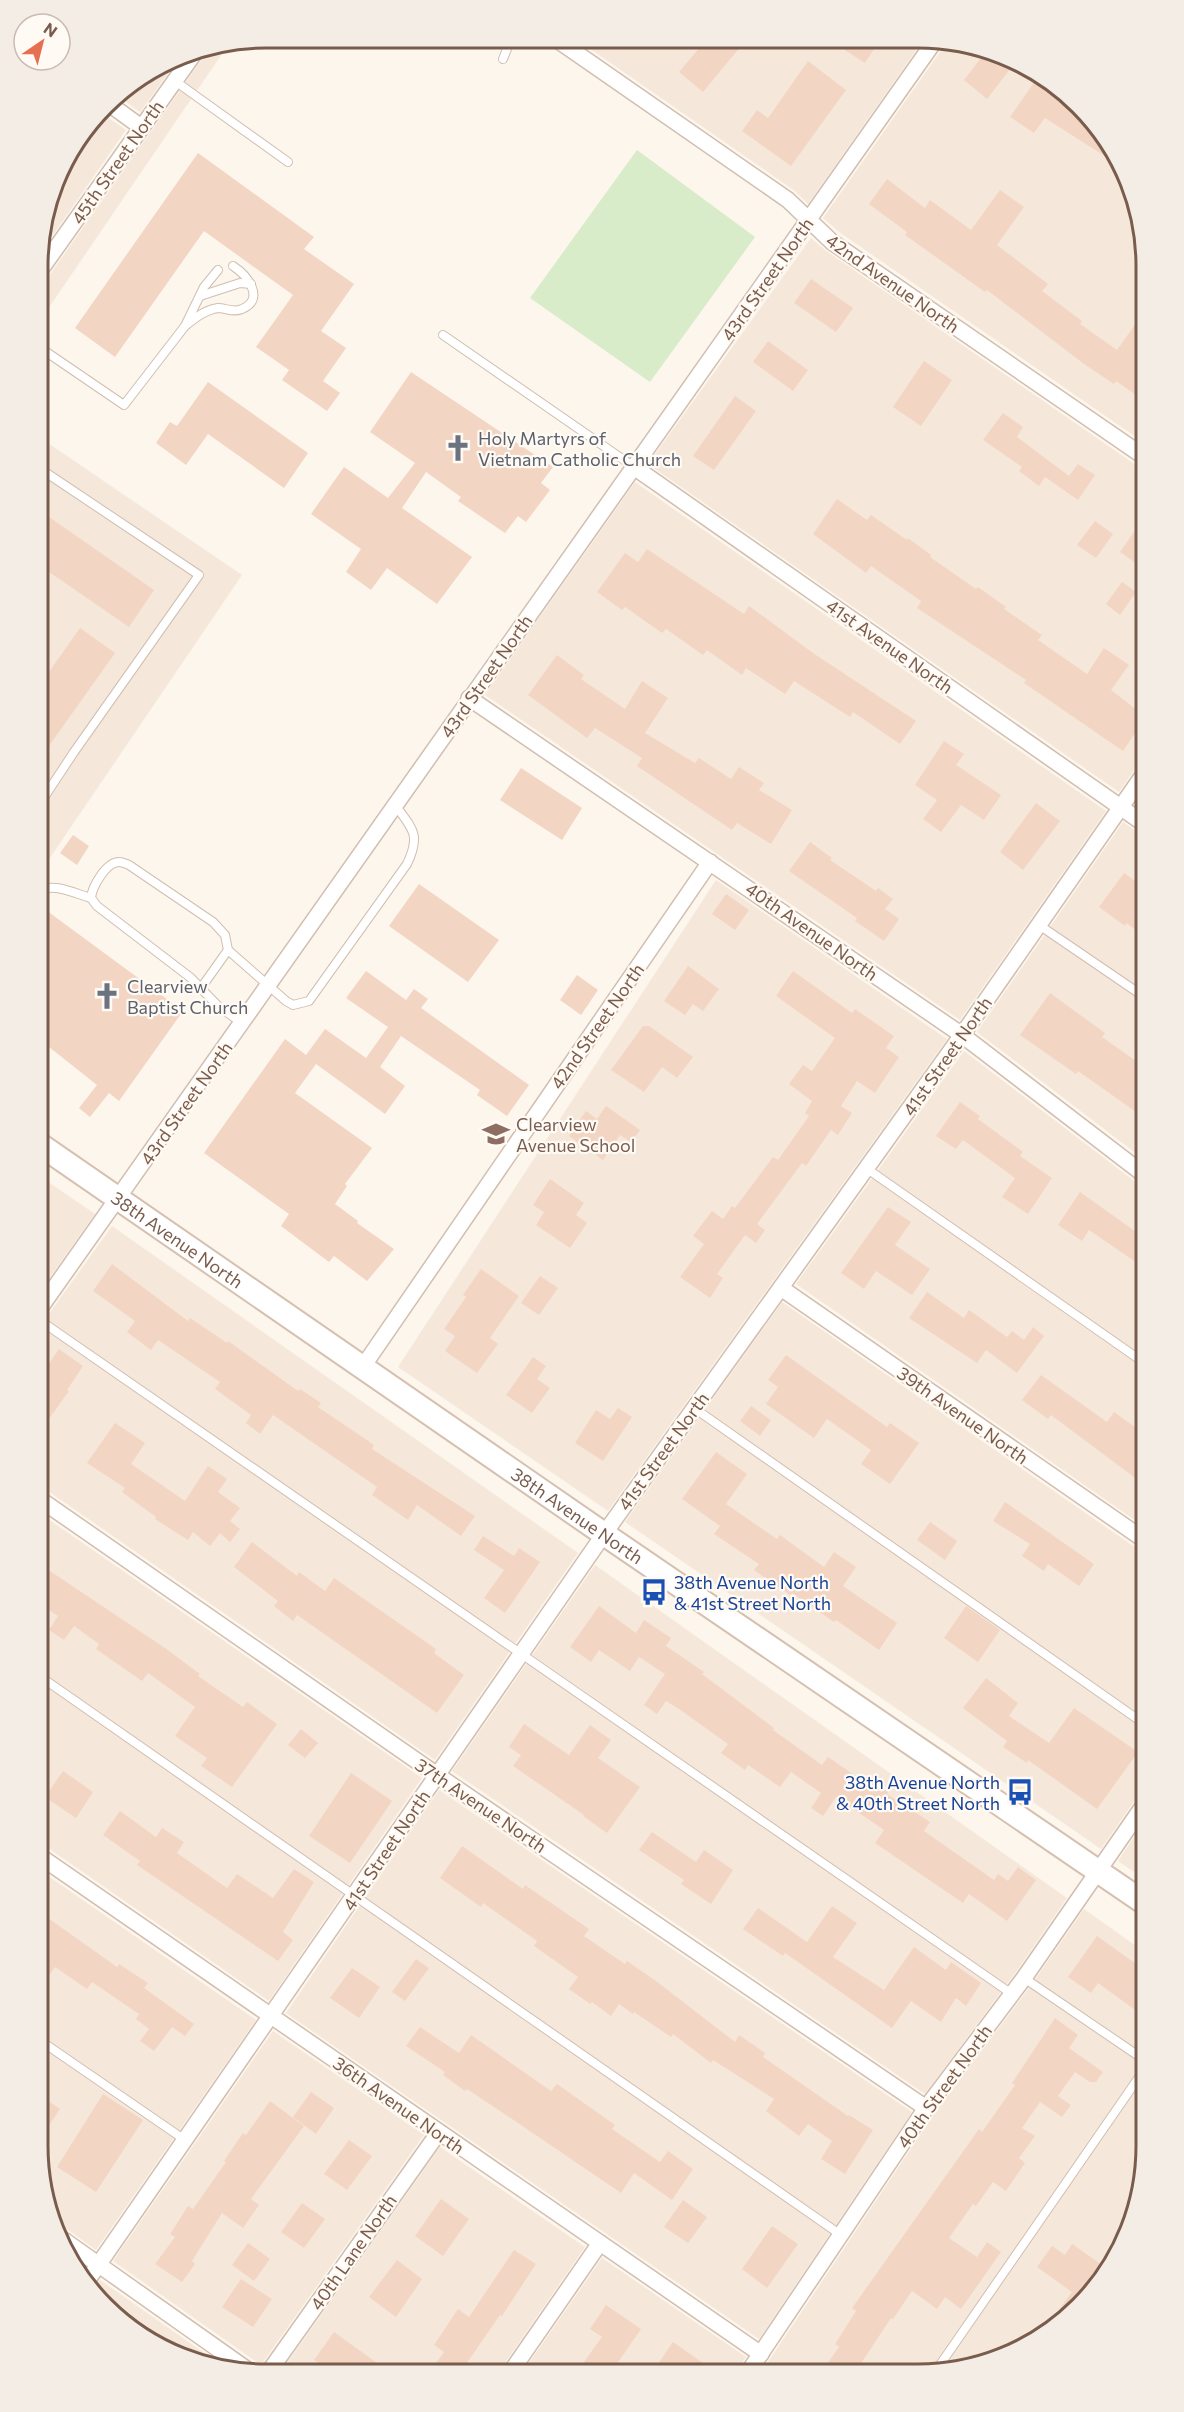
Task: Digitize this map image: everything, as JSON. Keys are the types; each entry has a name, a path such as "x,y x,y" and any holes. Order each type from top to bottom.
{"main road":[{"name":"38th Avenue North","path":"48,1150 362,1368 1136,1897"}],"street":[{"name":"42nd Avenue North","path":"569,48 788,200 832,242 1136,451"},
{"name":"43rd Street North","path":"48,1297 930,48"},
{"name":"45th Street North","path":"48,259 188,63"},
{"path":"115,109 141,127"},
{"name":"41st Avenue North","path":"634,467 1136,818"},
{"name":"40th Avenue North","path":"469,698 962,1035 1136,1168"},
{"name":"41st Street North","path":"91,2276 604,1534 962,1035 1136,785"},
{"name":"42nd Street North","path":"362,1368 711,862"},
{"name":"39th Avenue North","path":"780,1288 1136,1534"},
{"name":"37th Avenue North","path":"48,1505 437,1775 926,2108"},
{"name":"40th Street North","path":"754,2364 926,2108 1024,1978 1136,1817"},
{"name":"36th Avenue North","path":"48,1862 761,2354"},
{"name":"40th Lane North","path":"274,2364 439,2132"},
{"path":"516,2364 600,2243"},
{"path":"72,2246 236,2362"}],"lane":[{"path":"503,59 507,48"},
{"path":"175,81 288,162"},
{"path":"185,326 202,314 219,308 237,311 244,309 252,300 251,284 242,272 233,266"},
{"path":"48,353 124,405 185,326 210,278 218,270"},
{"path":"200,296 240,283 251,284"},
{"path":"443,335 634,467"},
{"path":"48,474 199,575 48,791"},
{"path":"91,898 92,888 109,866 118,862 129,865 213,922 225,935 228,950 268,987 293,1005 309,1001 407,864 415,849 415,831 395,805"},
{"path":"48,888 91,898 97,906 191,978 218,1006 242,1023"},
{"path":"1039,925 1136,991"},
{"path":"201,988 228,950"},
{"path":"866,1168 1136,1357"},
{"path":"48,1326 1012,1994"},
{"path":"694,1407 1136,1718"},
{"path":"48,1682 841,2235"},
{"path":"1024,1978 1136,2054"},
{"path":"48,2046 185,2140"},
{"path":"941,2363 1136,2081"}],"shaded area":[{"path":"589,48 918,48 808,204 795,191"},
{"path":"942,49 975,55 1015,70 1051,93 1091,133 1114,169 1129,209 1136,251 1136,437 839,232 823,218"},
{"path":"223,52 48,309 48,277 204,57"},
{"path":"171,69 140,112 124,100"},
{"path":"107,117 126,130 50,240 55,209 70,169 93,133"},
{"path":"811,238 825,250 1136,465 1136,767 1119,792 648,464"},
{"path":"48,443 242,575 48,861"},
{"path":"635,482 1106,811 960,1020 485,695"},
{"path":"1123,822 1136,831 1136,1153 977,1032"},
{"path":"716,880 947,1039 608,1511 398,1367"},
{"path":"964,1051 1136,1182 1136,1521 796,1284"},
{"path":"48,1182 95,1214 48,1280"},
{"path":"112,1226 578,1553 435,1760 48,1491 48,1315"},
{"path":"782,1302 1136,1548 1136,1798 1101,1849 625,1522"},
{"path":"48,1519 422,1778 269,2001 48,1848"},
{"path":"595,1565 1067,1898 1016,1972 925,2094 452,1771"},
{"path":"439,1790 912,2112 759,2339 286,2013"},
{"path":"1136,1834 1136,1873 1118,1861"},
{"path":"48,1876 256,2020 96,2250 64,2227 55,2203 48,2161"},
{"path":"1084,1909 1136,1946 1136,2161 1129,2203 1119,2230 1114,2243 1091,2279 1051,2319 1015,2342 975,2357 933,2364 767,2364 934,2114 1032,1984"},
{"path":"273,2031 424,2135 262,2364 113,2261"},
{"path":"440,2147 585,2247 504,2364 286,2364"},
{"path":"602,2258 746,2357 741,2364 528,2364"},
{"path":"100,2280 210,2357 169,2342 157,2335 122,2310 97,2284"}],"green space":[{"path":"637,150 755,237 650,382 530,298"}],"building":[{"path":"699,48 739,48 703,92 679,72"},
{"path":"842,48 875,48 865,63"},
{"path":"981,57 1011,68 987,99 964,80"},
{"path":"808,61 846,90 791,166 742,131 757,110 768,118"},
{"path":"1034,82 1058,99 1082,122 1107,158 1045,118 1034,133 1010,117"},
{"path":"198,153 314,237 304,249 354,284 321,331 346,348 323,381 340,393 327,411 282,380 289,370 256,347 293,295 204,231 115,357 75,328"},
{"path":"887,179 925,208 930,200 971,230 1000,190 1024,207 997,245 1048,284 1042,291 1082,321 1080,324 1117,350 1136,323 1136,395 1116,381 1114,384 1084,364 987,290 985,292 905,235 907,232 869,204"},
{"path":"811,279 853,308 836,332 794,303"},
{"path":"768,341 808,370 793,391 753,362"},
{"path":"924,361 952,380 921,426 893,407"},
{"path":"411,372 553,467 541,483 550,490 526,522 518,516 505,533 458,501 461,497 426,472 402,508 472,557 437,604 387,568 371,590 346,572 361,549 311,514 344,467 388,498 415,463 370,432"},
{"path":"208,382 308,453 284,488 208,434 186,465 156,443 170,422 177,426"},
{"path":"735,396 756,411 714,470 693,456"},
{"path":"1003,413 1023,427 1017,437 1069,476 1078,464 1095,475 1078,500 1045,477 1039,486 1019,471 1022,467 983,440"},
{"path":"837,499 867,520 871,515 907,540 908,538 931,555 930,557 976,589 978,587 1006,607 1004,609 1042,635 1038,640 1087,674 1104,648 1129,665 1111,690 1136,709 1136,732 1123,751 1024,683 1026,680 917,608 921,601 871,566 866,573 813,534"},
{"path":"48,516 154,590 129,627 48,571"},
{"path":"1095,521 1113,534 1096,558 1077,545"},
{"path":"1136,529 1136,563 1120,552"},
{"path":"647,549 744,614 749,606 813,653 916,721 900,744 853,712 850,717 794,681 785,694 746,668 742,675 707,650 703,655 666,629 662,633 625,607 622,610 597,592 625,553 638,562"},
{"path":"1122,582 1136,592 1120,615 1106,604"},
{"path":"80,628 115,653 48,747 48,673"},
{"path":"557,655 584,675 581,679 625,709 642,681 668,698 645,733 695,763 699,758 731,779 739,767 764,783 759,790 792,810 771,844 737,823 732,830 637,766 642,758 595,728 587,738 528,695"},
{"path":"944,741 964,754 956,765 1001,795 984,820 961,805 941,832 923,819 937,800 915,785"},
{"path":"521,768 582,808 562,840 500,800"},
{"path":"1036,803 1060,821 1023,870 1000,852"},
{"path":"73,835 89,846 77,865 60,853"},
{"path":"810,842 832,858 830,860 876,891 878,888 893,899 885,909 899,919 884,941 855,921 857,918 789,871"},
{"path":"1124,873 1136,882 1136,930 1126,923 1125,926 1099,907"},
{"path":"419,884 499,940 468,982 389,926"},
{"path":"726,894 749,910 735,930 712,914"},
{"name":"Clearview Baptist Church","path":"48,912 183,1011 119,1101 109,1093 90,1117 79,1108 97,1085 48,1046"},
{"path":"688,966 719,989 703,1011 693,1004 685,1015 664,1001"},
{"path":"366,971 406,1000 414,989 428,999 421,1008 529,1085 507,1116 477,1095 480,1090 401,1036 380,1067 405,1086 385,1114 316,1064 295,1093 372,1148 345,1184 347,1186 335,1204 394,1249 367,1281 334,1256 329,1262 281,1226 289,1214 204,1153 285,1039 306,1055 325,1029 366,1058 388,1027 346,998"},
{"path":"793,971 852,1013 855,1009 894,1036 886,1048 899,1057 875,1093 857,1081 841,1106 852,1113 838,1135 831,1130 806,1166 802,1163 757,1224 765,1230 756,1243 745,1235 717,1274 723,1278 710,1298 680,1277 704,1244 693,1236 712,1211 723,1219 732,1206 735,1208 773,1157 778,1160 809,1116 805,1113 812,1101 789,1084 803,1065 812,1071 835,1038 776,996"},
{"path":"577,975 598,990 581,1015 560,1000"},
{"path":"1050,993 1105,1033 1102,1037 1136,1061 1136,1112 1078,1071 1076,1074 1020,1035"},
{"path":"643,1026 649,1026 693,1057 677,1078 662,1067 644,1092 611,1070"},
{"path":"960,1102 980,1116 978,1119 1023,1152 1020,1156 1052,1178 1028,1214 1002,1197 1015,1178 963,1140 956,1149 936,1136"},
{"path":"606,1106 640,1130 631,1142 620,1135 603,1160 569,1136 586,1111 597,1119"},
{"path":"550,1179 584,1203 576,1215 587,1223 570,1248 536,1225 544,1212 533,1205"},
{"path":"1080,1192 1136,1232 1136,1262 1089,1230 1082,1241 1058,1225"},
{"path":"888,1207 911,1222 895,1245 930,1269 912,1295 876,1271 864,1289 841,1273"},
{"path":"112,1264 188,1321 190,1318 227,1343 228,1341 298,1391 300,1389 321,1403 318,1407 374,1445 372,1449 475,1516 461,1536 417,1505 408,1520 372,1495 377,1487 273,1415 260,1434 246,1423 251,1415 215,1389 220,1382 158,1340 151,1350 127,1332 135,1321 93,1291"},
{"path":"481,1269 519,1296 490,1338 498,1344 477,1373 445,1351 455,1336 444,1329 466,1297 463,1295"},
{"path":"540,1276 558,1288 539,1315 521,1303"},
{"path":"927,1292 964,1318 969,1310 1007,1337 1012,1331 1024,1340 1033,1327 1044,1336 1017,1373 986,1350 977,1363 909,1318"},
{"path":"59,1349 83,1366 67,1390 69,1391 48,1420 48,1365"},
{"path":"786,1355 887,1427 890,1423 919,1443 890,1484 861,1464 871,1450 827,1419 814,1438 766,1404 778,1387 768,1380"},
{"path":"533,1357 546,1366 537,1379 550,1388 532,1413 506,1395"},
{"path":"1041,1375 1107,1422 1114,1412 1136,1428 1136,1479 1051,1415 1048,1419 1022,1400"},
{"path":"751,1406 771,1420 760,1436 740,1421"},
{"path":"618,1408 632,1417 603,1461 575,1443 596,1410 610,1419"},
{"path":"115,1423 145,1443 131,1464 185,1501 208,1466 227,1479 218,1492 240,1508 230,1521 240,1529 230,1542 220,1533 210,1546 193,1532 188,1540 155,1519 156,1517 122,1492 125,1488 87,1463"},
{"path":"716,1452 747,1474 726,1504 777,1539 780,1535 824,1567 834,1552 856,1567 843,1586 897,1623 879,1650 836,1620 834,1622 754,1570 759,1564 714,1534 720,1526 682,1499"},
{"path":"1005,1502 1094,1564 1079,1586 1048,1564 1044,1571 1022,1556 1030,1544 993,1521"},
{"path":"930,1522 957,1541 945,1560 917,1540"},
{"path":"483,1536 514,1556 519,1548 540,1562 505,1613 484,1598 504,1570 474,1550"},
{"path":"252,1542 297,1576 299,1572 325,1591 334,1578 436,1649 434,1653 464,1675 437,1713 297,1615 293,1621 274,1606 278,1601 234,1567"},
{"path":"48,1570 165,1648 200,1674 198,1676 243,1707 247,1702 277,1724 232,1787 201,1766 207,1758 175,1736 195,1707 148,1673 142,1681 96,1649 99,1644 74,1626 64,1640 49,1630 58,1616 48,1610"},
{"path":"599,1606 636,1633 644,1620 671,1638 666,1646 704,1672 702,1674 774,1728 773,1730 822,1765 828,1757 863,1781 866,1777 888,1792 887,1794 930,1822 924,1831 994,1880 998,1874 1008,1881 1018,1867 1036,1880 1007,1921 969,1894 963,1903 875,1843 884,1830 836,1797 823,1816 811,1808 821,1793 791,1772 780,1787 748,1765 745,1770 721,1753 728,1744 679,1709 666,1701 657,1714 644,1705 665,1674 639,1657 630,1671 599,1650 591,1662 570,1647"},
{"path":"966,1606 1000,1630 978,1662 944,1638"},
{"path":"986,1678 1018,1703 1009,1716 1049,1743 1074,1708 1136,1751 1136,1755 1097,1809 1028,1760 1027,1763 1003,1747 1007,1741 963,1708"},
{"path":"524,1724 569,1755 590,1725 611,1740 598,1758 640,1787 607,1833 513,1766 521,1755 509,1747"},
{"path":"301,1729 318,1743 305,1758 288,1745"},
{"path":"63,1771 93,1792 76,1818 48,1799 48,1793"},
{"path":"351,1773 392,1801 350,1863 309,1836"},
{"path":"120,1811 156,1837 162,1828 184,1842 177,1853 227,1888 237,1874 273,1898 294,1869 314,1882 283,1932 293,1940 278,1961 137,1865 140,1861 103,1835"},
{"path":"652,1832 696,1862 704,1850 733,1870 711,1904 681,1884 684,1880 639,1850"},
{"path":"462,1846 523,1889 525,1885 589,1929 584,1936 625,1964 627,1961 656,1981 735,2042 739,2035 765,2053 763,2057 848,2116 873,2130 845,2174 821,2159 832,2141 808,2124 799,2136 766,2111 774,2099 713,2060 711,2063 673,2034 671,2037 634,2012 633,2014 619,2004 611,2016 569,1989 578,1977 534,1946 537,1941 483,1903 481,1907 440,1878"},
{"path":"832,1906 857,1923 833,1957 884,1990 914,1947 946,1970 951,1962 981,1983 966,2006 956,1998 941,2022 911,2001 892,2028 785,1953 783,1956 743,1929 758,1908 807,1942"},
{"path":"48,1918 117,1967 119,1964 148,1983 144,1988 194,2024 185,2036 172,2027 154,2051 140,2041 149,2029 136,2019 139,2014 92,1982 87,1989 55,1967 48,1976"},
{"path":"1097,1936 1136,1964 1136,2011 1098,1983 1091,1993 1068,1977"},
{"path":"416,1959 429,1968 405,2001 392,1992"},
{"path":"352,1968 380,1987 359,2018 330,1998"},
{"path":"1055,2018 1078,2035 1069,2048 1103,2072 1096,2082 1090,2082 1075,2072 1058,2096 1071,2105 1062,2117 1040,2102 1022,2128 1035,2136 1019,2158 1025,2163 1006,2191 993,2182 976,2206 973,2204 949,2238 977,2257 987,2242 1001,2252 961,2309 945,2297 937,2309 912,2291 861,2364 827,2364 839,2347 835,2344 856,2311 852,2308 979,2129 982,2132 1015,2085 1012,2083"},
{"path":"420,2027 459,2053 471,2035 551,2091 557,2084 615,2125 612,2129 660,2162 668,2151 693,2169 672,2200 634,2173 621,2193 467,2089 465,2091 443,2075 445,2072 406,2046"},
{"path":"311,2092 334,2108 316,2134 293,2117"},
{"path":"103,2094 143,2120 96,2192 57,2167"},
{"path":"48,2101 60,2109 48,2127"},
{"path":"270,2101 304,2126 251,2199 259,2205 243,2228 222,2213 192,2261 195,2264 182,2282 155,2264 175,2237 170,2234 188,2206 193,2209 243,2133 246,2135"},
{"path":"349,2140 372,2156 347,2190 324,2174"},
{"path":"441,2199 469,2219 443,2256 415,2236"},
{"path":"683,2200 707,2217 688,2243 664,2227"},
{"path":"302,2203 325,2219 304,2248 281,2232"},
{"path":"772,2226 798,2244 767,2288 742,2269"},
{"path":"248,2243 270,2259 254,2281 232,2265"},
{"path":"1072,2244 1101,2264 1082,2290 1054,2316 1072,2292 1037,2267 1052,2246 1065,2255"},
{"path":"514,2250 536,2264 502,2316 500,2315 466,2364 437,2364 444,2352 434,2345 458,2309 469,2317"},
{"path":"397,2260 422,2279 396,2317 369,2297"},
{"path":"241,2279 272,2299 253,2327 222,2307"},
{"path":"606,2305 641,2329 617,2364 582,2364 602,2337 590,2329"},
{"path":"334,2332 378,2364 320,2364 314,2360"},
{"path":"673,2342 703,2363 702,2364 658,2364"}],"place":[{"name":"Holy Martyrs of Vietnam Catholic Church","path":"458,448"},
{"name":"Clearview Baptist Church","path":"107,996"},
{"name":"Clearview Avenue School","path":"496,1134"},
{"name":"38th Avenue North & 41st Street North","path":"654,1592"},
{"name":"38th Avenue North & 40th Street North","path":"1020,1792"}]}
